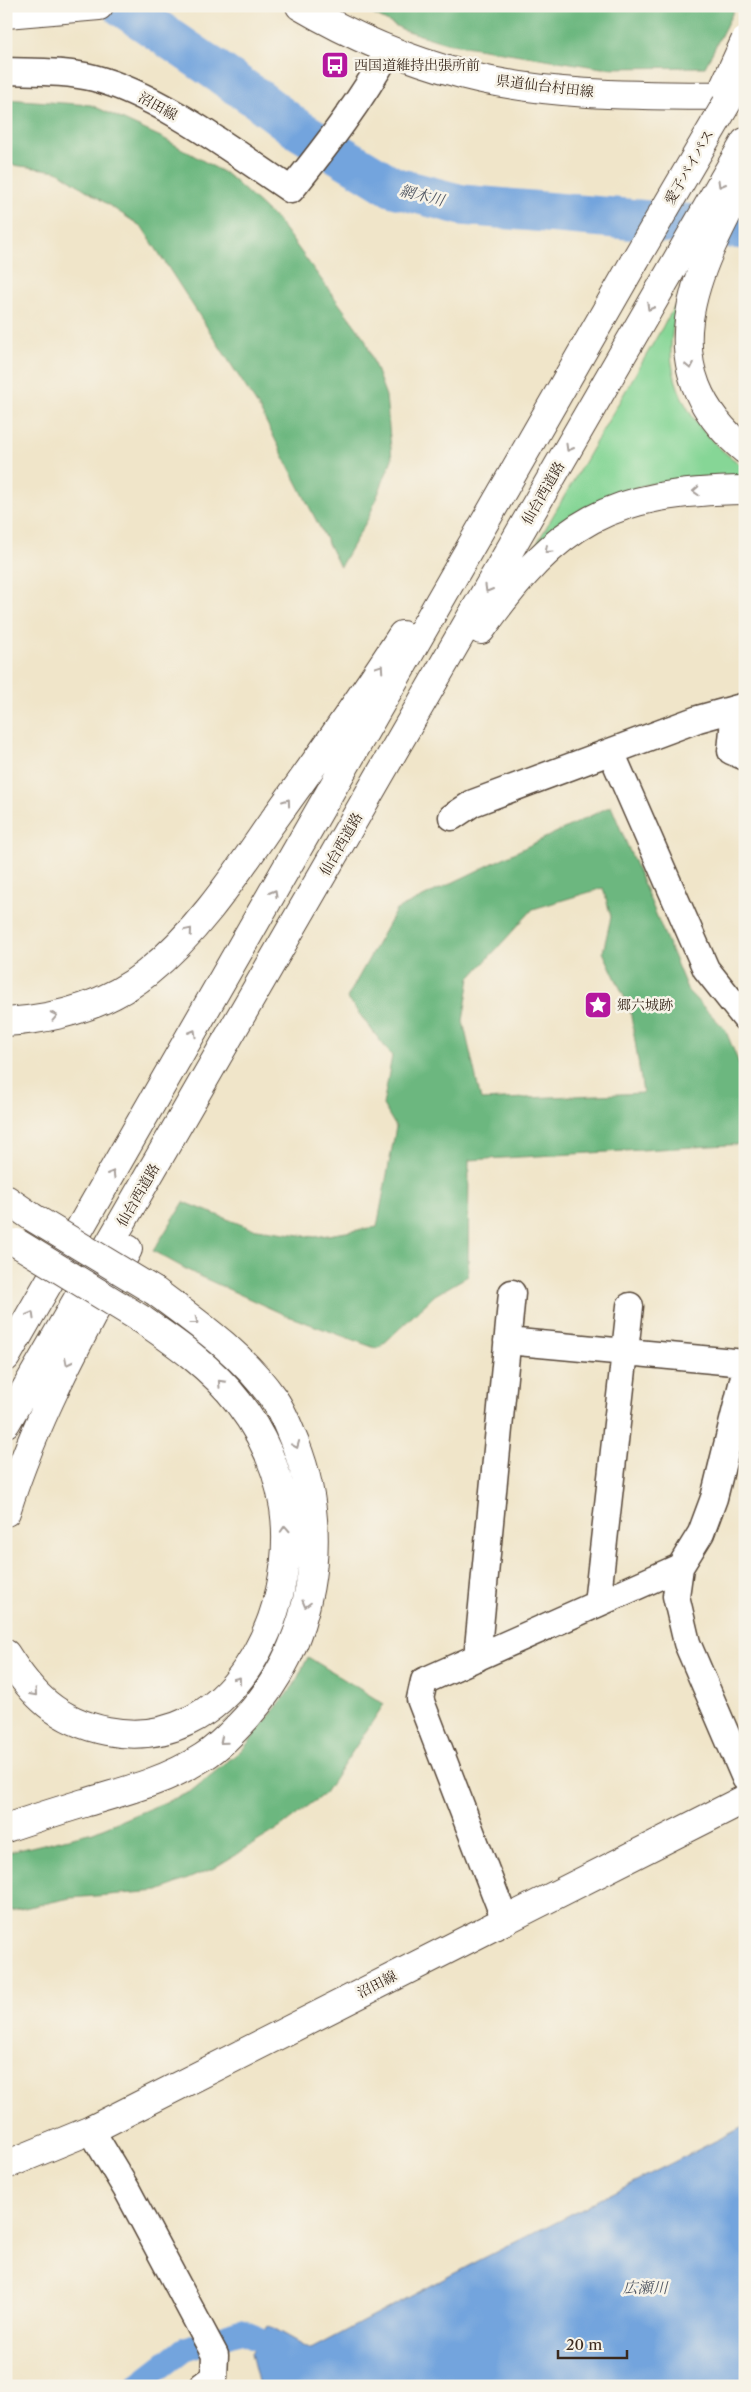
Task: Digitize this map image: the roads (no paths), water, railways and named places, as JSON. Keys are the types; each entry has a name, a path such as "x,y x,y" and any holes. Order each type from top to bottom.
{"main road":[{"path":"6,14 99,6"},
{"name":"県道仙台村田線","path":"300,6 389,50 466,75 545,88 587,92 745,96"},
{"path":"664,210 745,41"},
{"name":"愛子バイパス","path":"634,262 745,72"},
{"name":"仙台西道路","path":"6,1423 745,142"},
{"path":"745,180 721,225 702,267 692,302 687,333 688,363 696,390 709,414 726,434 745,450"},
{"path":"6,1022 60,1015 91,1006 118,991 146,974 181,941 219,896 391,652 634,262"},
{"path":"6,1357 634,262"},
{"path":"6,1512 31,1442 56,1385 189,1135 300,915 460,660 517,583 546,552 572,530 598,515 627,504 690,491 745,490"},
{"path":"6,1199 32,1217 156,1292 220,1340 250,1369 275,1400 287,1425 306,1471 314,1514 314,1557 308,1601 295,1640 278,1675 257,1705 233,1732 204,1757 168,1777 6,1828"},
{"path":"6,1654 22,1680 42,1701 65,1717 93,1728 123,1734 151,1734 181,1726 210,1709 234,1685 256,1656 273,1619 282,1584 286,1546 284,1509 275,1469 258,1433 238,1401 201,1363 178,1344 11,1239"},
{"name":"沼田線","path":"6,2165 91,2130 745,1799"}],"street":[{"name":"沼田線","path":"6,71 92,78 126,88 169,111 292,190 342,127 369,87 389,50"},
{"path":"452,817 473,803 698,719 740,708 731,751 745,757"},
{"path":"611,752 706,969 745,1018"},
{"path":"477,1658 512,1293"},
{"path":"597,1604 630,1306"},
{"path":"507,1341 745,1363"},
{"path":"745,1372 714,1498 701,1532 680,1568 676,1596 686,1643 745,1778"},
{"path":"505,1920 420,1699 424,1681 680,1568"},
{"path":"91,2130 127,2190 165,2264 203,2329 215,2354 214,2377 202,2386"}],"water":[{"name":"広瀬川","path":"745,2126 745,2380 737,2386 259,2386 251,2353 268,2325 311,2349 472,2264"}],"waterway":[{"name":"網木川","path":"122,6 255,97 296,128 393,187 462,205 745,229"},
{"path":"136,2386 184,2349 240,2331 260,2339"}],"place":[{"name":"西国道維持出張所前","path":"335,65"},
{"name":"郷六城跡","path":"598,1005"}]}
